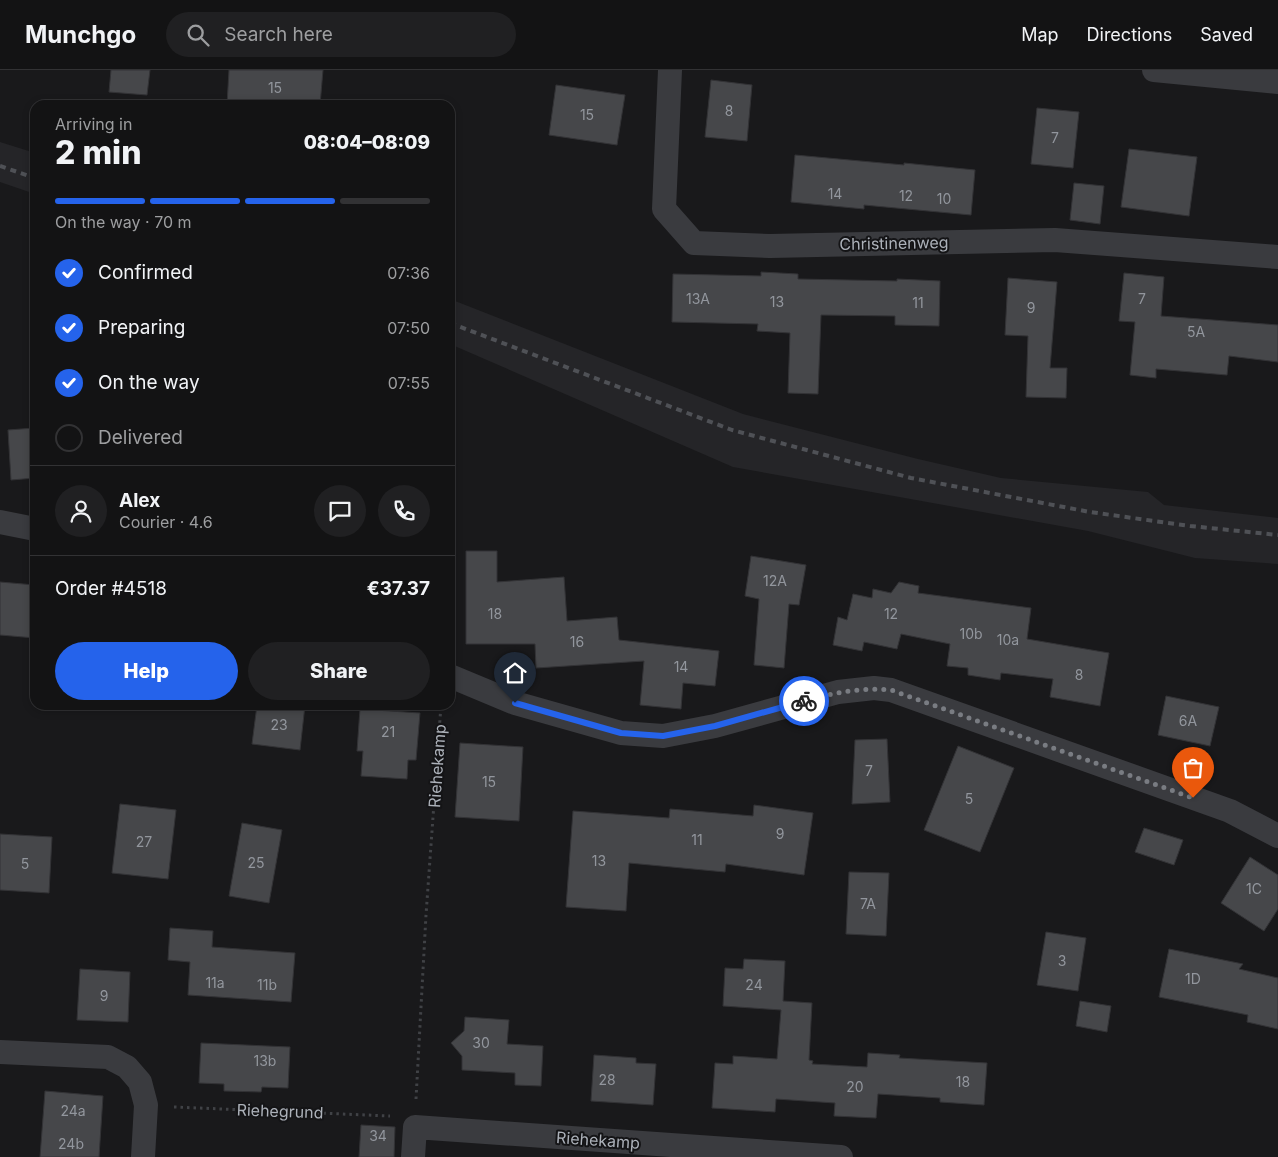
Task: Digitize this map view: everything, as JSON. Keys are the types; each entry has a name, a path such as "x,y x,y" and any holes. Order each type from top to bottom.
{"street":[{"name":"Christinenweg","path":"670,70 664,210 694,244 770,246 1055,240 1278,257"},
{"path":"1154,70 1278,82"},
{"path":"0,522 30,529"},
{"path":"455,678 515,703 621,733 663,736 715,726 838,692 874,688 891,690 1230,811 1278,836"},
{"path":"0,1052 108,1057 128,1067 140,1082 146,1105 143,1157"},
{"path":"413,1157 415,1122"},
{"name":"Riehekamp","path":"415,1122 841,1157"}],"path":[{"name":"Riehekamp","path":"415,1122 426,915 441,710"},
{"name":"Riehegrund","path":"146,1105 415,1122"}],"shaded area":[{"path":"0,142 30,151 30,192 0,182"},
{"path":"455,301 743,414 918,459 1001,478 1148,492 1164,505 1278,518 1278,564 1195,558 1088,531 733,467 455,346"}],"building":[{"path":"111,70 150,70 147,95 109,92"},
{"path":"229,70 323,70 320,100 227,100"},
{"path":"711,80 752,85 747,141 705,137"},
{"path":"556,85 625,95 617,145 549,135"},
{"path":"1037,108 1079,112 1073,168 1031,164"},
{"path":"1129,149 1197,157 1189,216 1121,207"},
{"path":"795,155 975,170 971,215 864,205 864,209 791,202"},
{"path":"1074,183 1104,186 1100,224 1070,220"},
{"path":"761,272 798,274 798,279 940,281 939,326 895,325 895,316 821,315 818,394 788,393 790,333 757,331 758,324 672,322 673,274 761,276"},
{"path":"1124,273 1164,277 1161,316 1278,325 1278,362 1229,356 1227,375 1156,369 1156,378 1130,375 1135,322 1119,321"},
{"path":"1008,278 1057,282 1050,368 1067,368 1066,398 1026,397 1028,336 1005,335"},
{"path":"30,428 30,478 11,480 8,430"},
{"path":"466,551 497,551 497,582 564,577 567,621 617,617 619,640 719,651 715,686 683,683 681,709 640,705 644,661 536,668 535,644 466,644"},
{"path":"751,556 806,565 799,605 789,604 784,668 754,665 759,599 745,596"},
{"path":"0,582 30,585 30,638 0,635"},
{"path":"899,582 919,586 918,593 1031,608 1027,639 1109,653 1100,706 1050,697 1053,679 1001,673 1000,680 968,675 968,668 947,666 950,644 901,634 897,649 864,642 862,651 833,645 838,617 847,620 853,594 872,598 873,589 891,593"},
{"path":"1166,696 1219,707 1210,746 1158,735"},
{"path":"256,710 304,710 300,750 252,744"},
{"path":"360,710 420,713 416,760 408,760 407,779 361,776 363,751 357,751"},
{"path":"887,739 890,802 852,804 855,740"},
{"path":"460,743 523,747 519,821 455,817"},
{"path":"958,746 1014,768 980,852 924,830"},
{"path":"120,804 176,810 168,879 112,873"},
{"path":"754,805 813,813 804,875 726,864 725,872 629,863 626,911 566,907 573,811 669,818 670,809 753,816"},
{"path":"242,823 282,830 269,903 229,896"},
{"path":"1144,828 1183,840 1174,865 1135,852"},
{"path":"0,834 52,837 49,893 0,890"},
{"path":"1250,857 1278,875 1278,909 1264,931 1221,903"},
{"path":"849,872 889,873 886,936 846,934"},
{"path":"170,928 213,931 212,947 295,953 291,1002 188,995 190,962 168,960"},
{"path":"1046,932 1086,938 1078,991 1037,985"},
{"path":"1169,949 1243,964 1239,969 1278,978 1278,1029 1247,1022 1248,1015 1159,997"},
{"path":"744,959 785,961 783,1001 812,1003 809,1060 813,1061 812,1064 867,1067 868,1053 900,1055 899,1058 987,1063 984,1105 940,1102 940,1098 878,1094 876,1118 834,1116 835,1103 776,1099 775,1112 712,1108 715,1063 733,1064 733,1056 777,1059 781,1010 723,1006 725,968 743,969"},
{"path":"80,969 130,972 128,1022 77,1020"},
{"path":"1080,1001 1111,1006 1107,1032 1076,1026"},
{"path":"465,1017 509,1020 507,1044 543,1046 541,1086 515,1085 515,1073 462,1070 462,1056 451,1043 464,1031"},
{"path":"201,1043 290,1047 288,1088 262,1087 261,1092 224,1091 224,1084 199,1083"},
{"path":"594,1055 636,1058 636,1063 656,1064 653,1105 591,1101"},
{"path":"45,1091 103,1096 99,1157 40,1157"},
{"path":"361,1125 395,1127 394,1157 359,1157"}],"railway":[{"path":"0,166 30,176"},
{"path":"455,325 732,430 911,478 1090,512 1190,526 1278,535"}],"way so far":[{"path":"804,701 838,692 874,688 891,690 1193,798"}],"route":[{"path":"515,703 621,733 663,736 715,726 804,701"}]}
